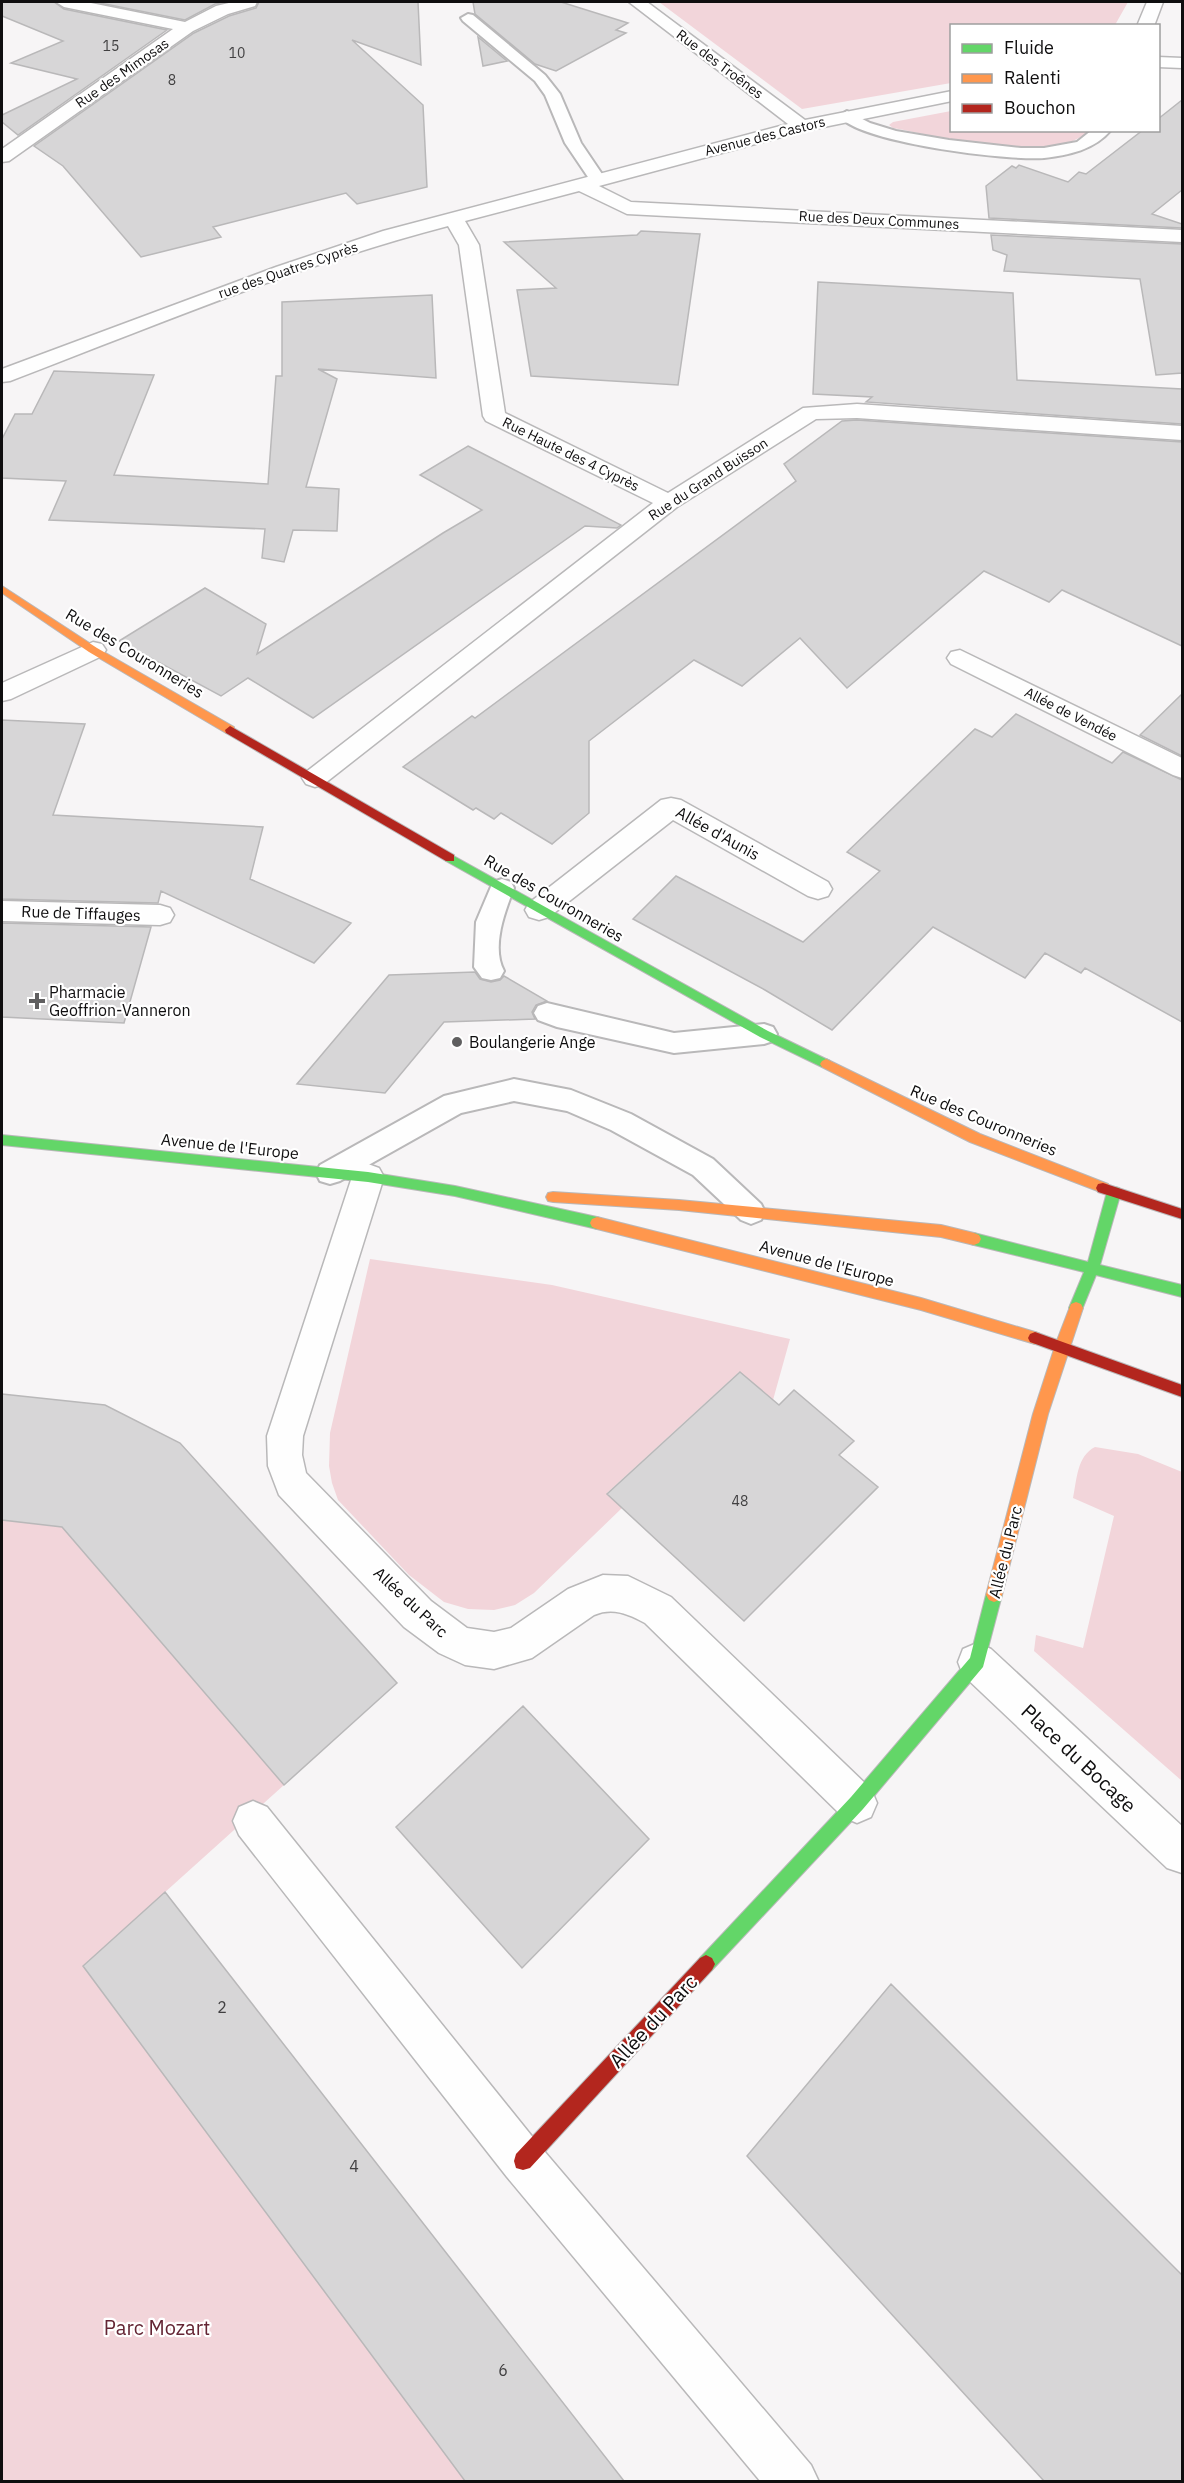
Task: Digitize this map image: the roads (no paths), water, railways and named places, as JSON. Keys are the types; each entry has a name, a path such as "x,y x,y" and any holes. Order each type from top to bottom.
{"street":[{"path":"64,2 187,27"},
{"name":"Rue des Mimosas","path":"2,157 187,27 222,10 249,2"},
{"name":"Rue des Troênes","path":"637,2 802,126"},
{"path":"1146,24 1155,2"},
{"path":"1160,62 1182,63"},
{"name":"Avenue des Castors","path":"590,182 802,126 950,96"},
{"name":"rue des Quatres Cyprès","path":"2,376 283,271 390,235 590,182"},
{"name":"Rue des Deux Communes","path":"590,182 627,208 1182,236"},
{"name":"Rue Haute des 4 Cyprès","path":"453,218 469,245 494,416 669,502"},
{"name":"Rue du Grand Buisson","path":"315,778 669,502 811,413 857,411 1182,433"},
{"name":"Rue des Couronneries","path":"2,589 93,650 539,910 764,1034 947,1125 1114,1192 1182,1214"},
{"path":"2,693 93,650"},
{"name":"Allée de Vendée","path":"960,658 1182,769"},
{"name":"Allée d'Aunis","path":"539,910 671,807 818,889"},
{"name":"Rue de Tiffauges","path":"2,911 160,915"},
{"name":"Avenue de l'Europe","path":"2,1140 368,1177 455,1191 691,1245 921,1304 1061,1346 1182,1391"},
{"name":"Allée du Parc","path":"368,1177 285,1436 284,1457 292,1483 410,1605 437,1630 466,1646 485,1651 505,1650 526,1643 577,1602 608,1592 637,1596 658,1610 857,1803"},
{"name":"Avenue de l'Europe","path":"455,1191 679,1204 942,1231 1182,1291"},
{"path":"1093,1267 1114,1192"},
{"name":"Allée du Parc","path":"523,2161 857,1803 977,1662 1043,1407 1061,1346 1093,1267"},
{"name":"Place du Bocage","path":"977,1662 1182,1853"},
{"path":"253,1821 523,2161 794,2481"}],"lane":[{"path":"468,18 540,78 552,94 590,182"},
{"path":"847,116 864,126 893,135 950,145 1021,153 1044,153 1082,146 1100,132"},
{"path":"491,971 487,967 488,922 502,888"},
{"path":"547,1013 674,1042 764,1034"},
{"path":"330,1173 454,1104 514,1090 571,1101 621,1122 703,1167 751,1212"}],"place":[{"name":"Pharmacie Geoffrion-Vanneron","path":"37,1001"},
{"name":"Boulangerie Ange","path":"457,1042"}],"park label":[{"name":"Parc Mozart","path":"157,2327"}]}
